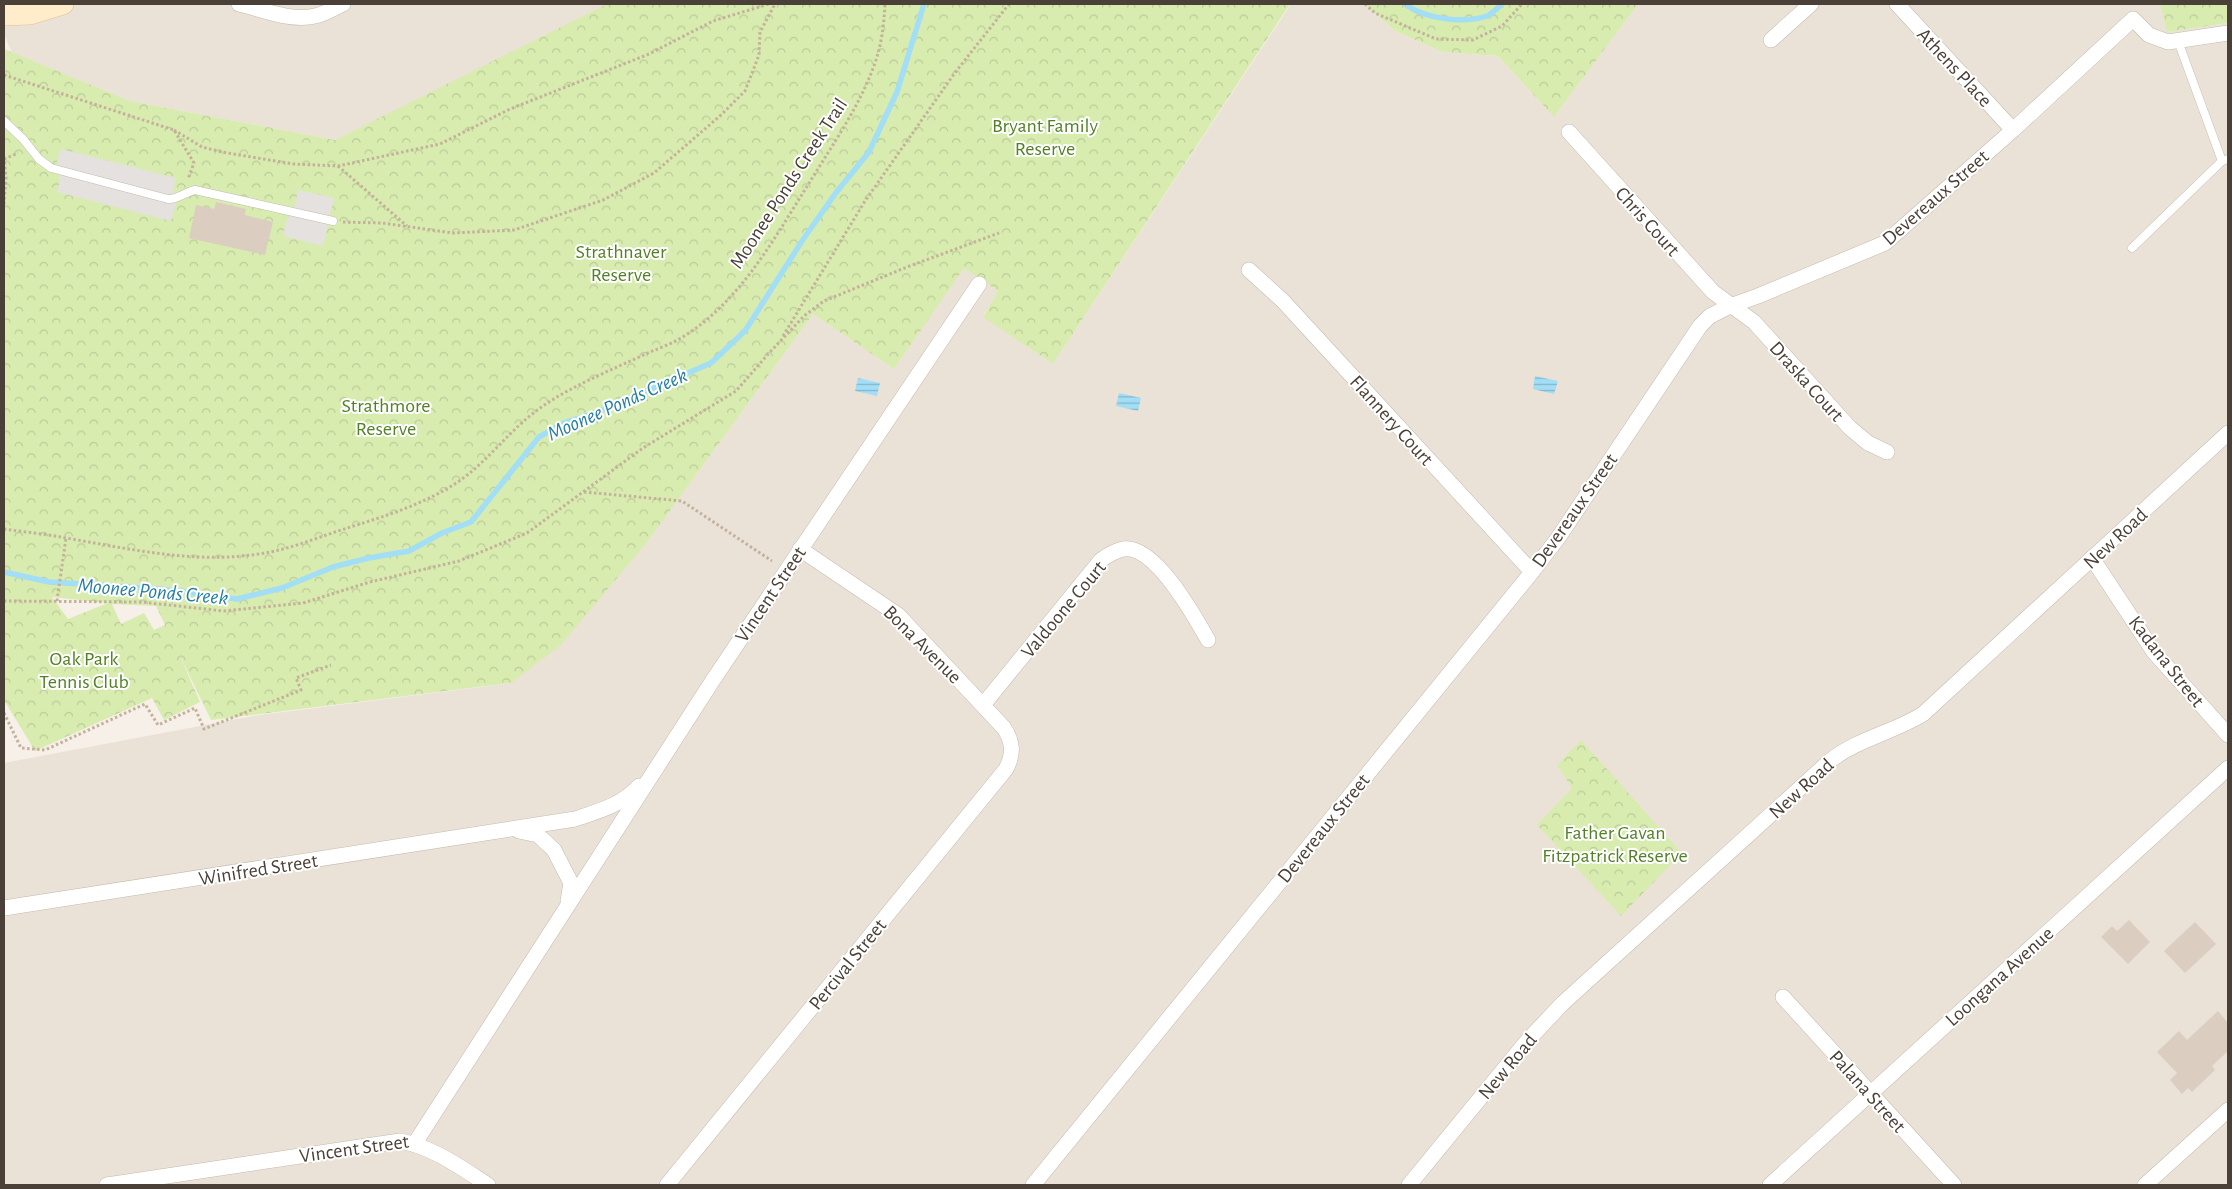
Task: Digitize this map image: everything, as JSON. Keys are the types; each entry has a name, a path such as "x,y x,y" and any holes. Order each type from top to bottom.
{"main road":[{"path":"4,15 30,14 63,4"}],"street":[{"path":"238,4 289,16 304,17 314,16 344,4"},
{"path":"1771,40 1811,4"},
{"name":"Athens Place","path":"1897,4 2013,130"},
{"name":"Devereaux Street","path":"1033,1185 1532,572 1558,538 1688,340 1710,316 1730,306 1885,244 2134,19 2149,35 2168,42 2228,33"},
{"name":"Chris Court","path":"1569,132 1713,292 1730,306"},
{"name":"Flannery Court","path":"1249,270 1283,301 1532,572"},
{"name":"Vincent Street","path":"108,1185 385,1143 400,1141 414,1143 800,549 979,284"},
{"name":"Draska Court","path":"1730,306 1754,322 1850,428 1868,443 1887,452"},
{"name":"New Road","path":"1413,1184 1527,1041 1562,1003 1831,760 1842,752 1906,724 1923,714 2228,433"},
{"name":"Bona Avenue","path":"800,549 898,615 1010,737"},
{"name":"Valdoone Court","path":"983,706 1102,560 1112,553 1124,549 1134,550 1144,556 1166,577 1188,604 1208,640"},
{"name":"Kadana Street","path":"2092,558 2154,652 2228,736"},
{"name":"Percival Street","path":"667,1185 1006,769 1012,759 1010,737"},
{"name":"Winifred Street","path":"4,908 575,819 616,804 630,796 659,765"},
{"name":"Loongana Avenue","path":"1770,1185 2228,768"},
{"name":"Winifred Street","path":"512,829 538,835 554,850"},
{"name":"Vincent Street","path":"554,850 571,883 567,908"},
{"name":"Palana Street","path":"1782,997 1954,1185"},
{"path":"2145,1185 2228,1110"},
{"path":"414,1143 442,1156 488,1185"}],"lane":[{"path":"2132,248 2225,160 2178,41"},
{"path":"4,121 46,164 87,179 171,200 195,190 333,221"}],"path":[{"path":"4,75 174,130 202,147 293,164 338,166 440,144 510,110 648,54 713,21 769,4"},
{"path":"333,221 382,223 453,233 514,230 603,200 654,173 721,115 745,91 759,55 760,32 774,4"},
{"name":"Moonee Ponds Creek Trail","path":"4,529 176,557 226,557 259,554 290,547 377,518 421,501 450,487 465,477 524,420 543,406 572,389 681,338 717,309 747,277 846,125 877,57 882,35 885,4"},
{"path":"779,342 865,201 954,74 1009,4"},
{"path":"1365,4 1375,13 1436,40 1473,40 1502,26 1522,4"},
{"path":"174,130 194,163"},
{"path":"4,157 6,178 4,204"},
{"path":"338,166 407,226"},
{"path":"4,601 141,602 224,611 303,602 370,582 459,561 527,533 643,448 736,391 804,316 824,301 999,233"},
{"path":"584,492 682,501 772,561"},
{"path":"58,601 66,551 66,538"},
{"path":"4,713 21,748 45,750 145,704 158,725 195,708 204,729 301,690 296,678 331,665"}],"shaded area":[{"path":"4,4 614,4 335,140 130,101 12,53 4,34"},
{"path":"1291,4 1364,4 1395,31 1443,52 1498,56 1554,117 1638,4 2160,4 2167,32 2228,23 2228,1185 4,1185 4,763 253,716 511,683 648,541 813,314 894,369 964,267 998,291 983,316 1053,364"},
{"path":"61,149 176,178 173,191 178,197 171,221 57,192 60,180 57,161"},
{"path":"298,190 334,198 323,246 283,236 286,222 295,205"}],"green space":[{"name":"Strathmore Reserve","path":"607,4 1290,4 1053,364 983,317 998,291 964,268 894,369 813,314 648,541 561,645 511,683 211,720 179,654 200,702 164,720 152,698 35,751 4,700 4,49 130,101 335,140","holes":["52,597 107,603 108,603 68,619","112,604 156,606 165,625 154,630 144,613 121,624"]},
{"path":"1364,4 1638,4 1554,117 1498,56 1443,52 1395,31"},
{"path":"2160,4 2228,4 2228,23 2167,32"},
{"name":"Father Gavan Fitzpatrick Reserve","path":"1581,740 1682,853 1621,916 1537,825 1572,788 1557,765"}],"water":[{"path":"1535,376 1558,381 1554,394 1533,389"},
{"path":"858,378 880,383 877,396 855,391"},
{"path":"1119,393 1141,398 1138,411 1116,406"}],"building":[{"path":"216,202 246,209 245,215 273,222 265,255 189,238 196,205 214,209"},
{"path":"2129,920 2150,942 2128,964 2101,937 2112,926 2117,931"},
{"path":"2195,922 2216,944 2185,973 2164,951"},
{"path":"2218,1011 2228,1023 2228,1051 2212,1066 2215,1070 2192,1092 2188,1088 2182,1094 2170,1080 2177,1073 2157,1052 2179,1031 2187,1040"}],"waterway":[{"name":"Moonee Ponds Creek","path":"4,572 49,582 160,589 237,599 282,588 333,567 409,551 442,533 471,522 539,437 564,423 600,411 711,363 745,331 802,241 835,194 869,152 897,92 924,4"},
{"name":"Moonee Ponds Creek","path":"1405,4 1423,13 1456,20 1487,16 1502,4"}],"park label":[{"name":"Bryant Family Reserve","path":"1045,136"},
{"name":"Strathnaver Reserve","path":"621,262"},
{"name":"Oak Park Tennis Club","path":"84,670"}]}
